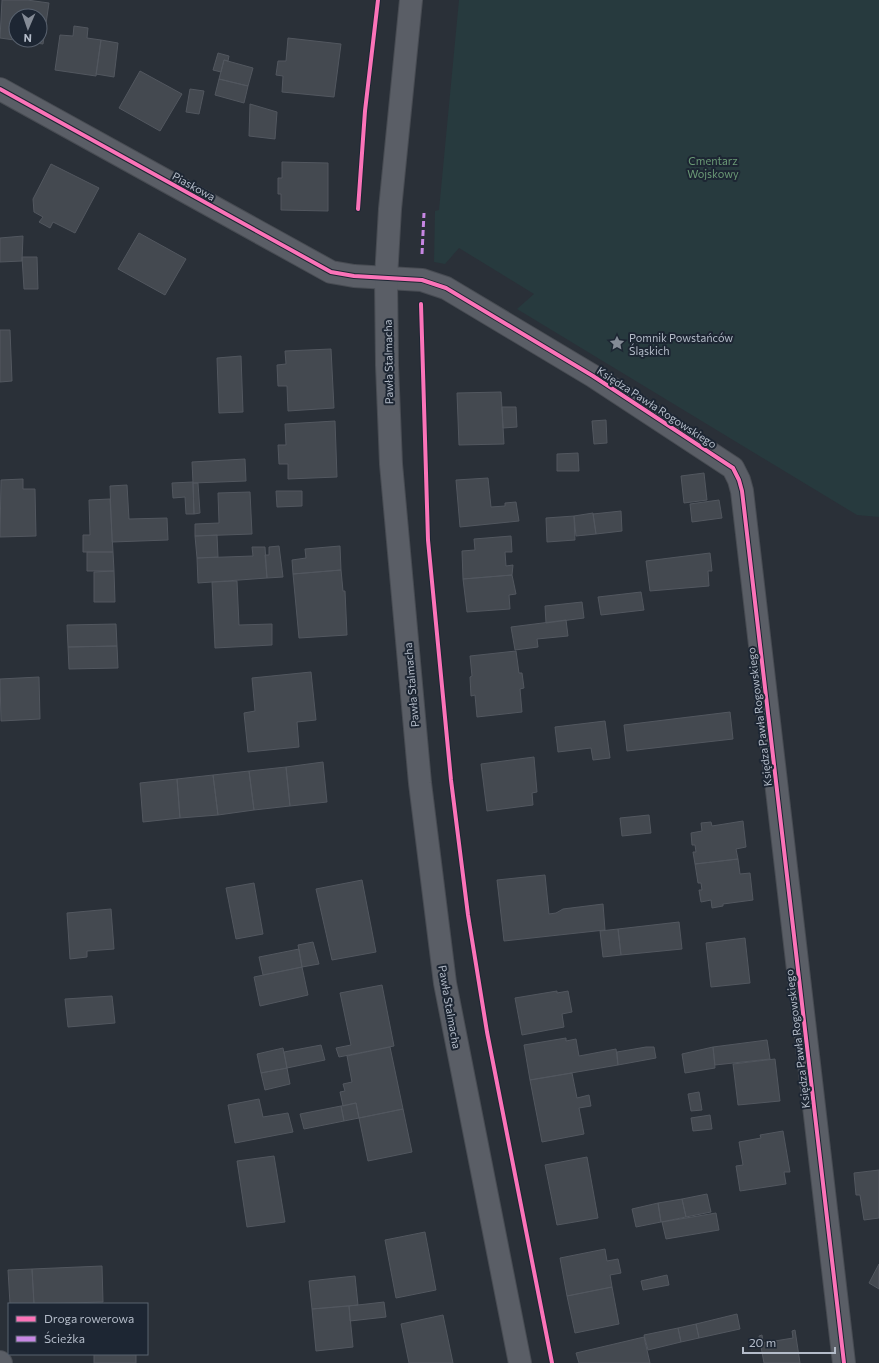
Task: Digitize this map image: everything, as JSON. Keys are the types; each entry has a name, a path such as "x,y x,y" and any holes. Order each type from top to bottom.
{"street":[{"name":"Pawła Stalmacha","path":"411,0 390,209 386,278 387,365 391,464 428,860 444,983 520,1363"},
{"name":"Piaskowa","path":"0,89 331,272 354,276 386,278"},
{"name":"Księdza Pawła Rogowskiego","path":"386,278 422,280 446,288 593,376 723,460 733,468 739,480 742,491 844,1363"}],"green space":[{"name":"Cmentarz Wojskowy","path":"459,0 879,0 879,517 857,515 517,309 534,294 459,248 445,264 434,262 435,211 439,210"}],"building":[{"path":"2,0 27,0 49,3 48,10 48,8 8,8 8,39 0,38"},
{"path":"74,26 88,28 87,38 101,40 96,76 55,70 60,35 73,36"},
{"path":"288,38 341,44 334,97 282,92 283,76 276,75 278,61 286,61"},
{"path":"101,40 118,43 114,77 96,74"},
{"path":"218,53 229,56 228,61 224,60 221,72 213,70"},
{"path":"224,60 253,68 248,86 219,79"},
{"path":"140,71 182,94 160,131 119,108"},
{"path":"219,79 248,86 244,103 215,95"},
{"path":"190,89 204,91 199,114 186,112"},
{"path":"250,104 277,112 275,139 249,136"},
{"path":"282,162 328,163 328,211 281,210 281,194 278,194 278,178 282,178"},
{"path":"51,164 99,188 75,233 53,222 50,228 39,222 43,217 34,212 33,199"},
{"path":"139,233 186,259 165,295 118,269"},
{"path":"23,236 22,261 0,262 0,238"},
{"path":"22,257 37,257 38,289 24,289"},
{"path":"0,330 10,330 12,381 0,382"},
{"path":"331,349 334,408 288,411 287,386 278,386 277,365 286,364 285,351"},
{"path":"241,356 243,412 219,413 217,358"},
{"path":"501,392 504,444 459,445 457,393"},
{"path":"502,407 516,407 517,427 503,428"},
{"path":"606,420 607,443 594,444 592,421"},
{"path":"335,421 337,477 288,479 288,464 279,464 278,445 286,445 285,424"},
{"path":"578,453 579,471 557,471 557,454"},
{"path":"245,459 246,481 193,483 192,462"},
{"path":"704,473 707,500 684,503 681,476"},
{"path":"488,478 491,507 505,506 505,503 516,502 519,521 460,527 456,480"},
{"path":"23,479 23,489 35,489 36,536 0,537 1,480"},
{"path":"193,482 194,514 186,514 185,497 173,498 172,483"},
{"path":"193,483 198,483 200,513 194,514"},
{"path":"127,485 129,519 167,518 168,540 112,542 110,486"},
{"path":"276,491 302,491 302,506 277,507"},
{"path":"250,492 252,534 195,536 195,524 219,523 218,493"},
{"path":"110,499 113,552 83,552 83,535 90,535 89,500"},
{"path":"719,500 722,518 692,522 690,504"},
{"path":"621,511 622,531 596,534 593,514"},
{"path":"593,513 596,534 576,536 574,516"},
{"path":"574,516 575,540 547,542 546,518"},
{"path":"217,535 218,557 197,558 195,536"},
{"path":"511,536 512,552 505,552 506,566 513,565 512,575 463,579 462,551 475,550 474,539"},
{"path":"279,546 283,577 267,578 265,555 269,555 269,547"},
{"path":"340,546 341,570 293,574 292,560 306,558 305,549"},
{"path":"252,547 265,547 267,578 198,583 197,558 253,556"},
{"path":"87,552 113,552 114,571 87,571"},
{"path":"710,553 712,571 708,571 709,586 650,591 646,561"},
{"path":"341,570 343,591 345,591 347,635 299,638 293,574"},
{"path":"114,571 115,602 94,602 94,572"},
{"path":"512,575 516,594 509,595 510,609 467,612 463,579"},
{"path":"237,581 239,625 272,624 272,645 215,648 212,582"},
{"path":"641,592 644,610 601,615 598,597"},
{"path":"582,602 584,618 546,623 545,606"},
{"path":"566,620 568,636 537,639 538,647 515,650 511,627"},
{"path":"116,624 117,646 68,647 67,625"},
{"path":"117,646 118,668 69,669 68,647"},
{"path":"516,651 519,673 522,673 524,688 520,689 522,712 477,717 475,695 471,696 470,677 472,676 470,656"},
{"path":"311,672 316,720 297,722 299,747 248,752 244,713 255,711 252,678"},
{"path":"39,677 40,719 1,721 0,679"},
{"path":"730,712 733,739 627,751 624,725"},
{"path":"605,721 610,758 593,760 591,748 558,752 555,727"},
{"path":"534,757 537,792 532,793 533,805 487,811 481,764"},
{"path":"323,762 327,802 290,806 286,767"},
{"path":"286,767 290,806 254,810 249,771"},
{"path":"249,771 254,810 218,815 213,775"},
{"path":"213,775 218,815 180,818 177,779"},
{"path":"177,779 180,818 143,822 140,783"},
{"path":"649,815 651,833 622,836 620,818"},
{"path":"743,821 746,847 736,849 738,859 695,864 693,852 696,852 695,845 692,845 691,833 702,831 701,823 711,822 712,826"},
{"path":"738,859 740,874 750,873 753,900 723,904 723,906 712,908 711,900 701,902 699,890 702,890 701,883 698,883 695,864"},
{"path":"545,875 549,914 556,913 563,909 603,904 605,930 504,941 497,880"},
{"path":"362,880 376,952 332,960 316,889"},
{"path":"254,883 263,934 236,939 226,888"},
{"path":"111,909 114,949 87,951 87,957 70,959 67,913"},
{"path":"679,922 682,949 621,955 618,929"},
{"path":"618,929 621,955 603,957 600,931"},
{"path":"745,938 750,983 711,987 706,943"},
{"path":"313,942 319,964 302,967 298,945"},
{"path":"299,949 302,967 263,975 259,957"},
{"path":"302,967 308,995 260,1006 254,977"},
{"path":"382,985 394,1046 339,1057 336,1048 351,1045 340,993"},
{"path":"557,991 557,993 568,991 572,1012 562,1014 564,1027 522,1035 515,998"},
{"path":"112,996 115,1023 68,1027 65,999"},
{"path":"566,1038 566,1041 576,1039 579,1056 616,1049 618,1065 530,1080 524,1045"},
{"path":"767,1040 770,1059 715,1065 713,1047"},
{"path":"321,1045 325,1060 287,1068 284,1052"},
{"path":"390,1047 403,1109 359,1118 356,1103 343,1106 340,1092 345,1091 343,1084 352,1082 347,1056"},
{"path":"654,1047 656,1058 618,1065 617,1052"},
{"path":"713,1047 715,1068 685,1073 682,1054"},
{"path":"283,1048 287,1068 261,1073 257,1054"},
{"path":"775,1059 780,1101 738,1105 733,1064"},
{"path":"287,1068 290,1084 265,1090 261,1073"},
{"path":"572,1073 577,1098 589,1095 591,1106 579,1108 584,1134 542,1142 530,1080"},
{"path":"699,1092 702,1110 691,1111 688,1094"},
{"path":"259,1099 263,1117 288,1113 293,1132 235,1143 228,1105"},
{"path":"356,1103 359,1118 344,1121 341,1106"},
{"path":"341,1106 344,1121 304,1129 300,1114"},
{"path":"403,1109 412,1152 368,1161 359,1118"},
{"path":"710,1115 712,1129 693,1131 691,1118"},
{"path":"783,1131 790,1172 784,1172 786,1184 740,1191 736,1166 743,1165 739,1142 761,1138 760,1135"},
{"path":"274,1156 285,1222 247,1227 237,1161"},
{"path":"587,1157 598,1218 557,1225 545,1165"},
{"path":"879,1170 879,1218 864,1220 860,1195 856,1195 854,1173"},
{"path":"707,1194 711,1212 686,1217 682,1199"},
{"path":"682,1199 686,1217 661,1222 658,1203"},
{"path":"658,1203 661,1222 636,1227 632,1209"},
{"path":"716,1213 719,1230 666,1239 662,1222"},
{"path":"425,1232 436,1290 396,1298 385,1240"},
{"path":"605,1249 607,1261 618,1259 621,1273 610,1275 612,1287 567,1296 560,1258"},
{"path":"879,1264 879,1289 869,1283"},
{"path":"102,1266 103,1302 34,1303 32,1269"},
{"path":"32,1269 34,1303 10,1303 8,1270"},
{"path":"667,1275 669,1285 643,1290 641,1281"},
{"path":"355,1276 358,1305 312,1309 309,1281"},
{"path":"612,1287 619,1324 575,1333 567,1296"},
{"path":"384,1302 386,1317 350,1321 349,1306"},
{"path":"349,1306 353,1347 316,1351 312,1309"},
{"path":"737,1314 740,1329 699,1338 696,1324"},
{"path":"443,1315 453,1363 409,1363 401,1324"},
{"path":"696,1324 699,1338 681,1342 678,1328"},
{"path":"678,1328 681,1342 648,1350 644,1335"},
{"path":"795,1330 800,1363 764,1363 759,1336 762,1335 763,1343 793,1338 792,1331"},
{"path":"644,1337 650,1363 579,1363 576,1353"},
{"path":"94,1355 136,1355 136,1363 94,1363"}],"marked path":[{"path":"422,254 424,213"}],"cycle path":[{"path":"358,209 365,111 378,0"},
{"path":"0,89 331,272 354,276 422,280 446,288 593,376 733,468 739,480 742,491 844,1363"},
{"path":"421,304 428,540 451,780 468,915 487,1032 552,1363"}],"place":[{"name":"Pomnik Powstańców Śląskich","path":"617,343"}]}
